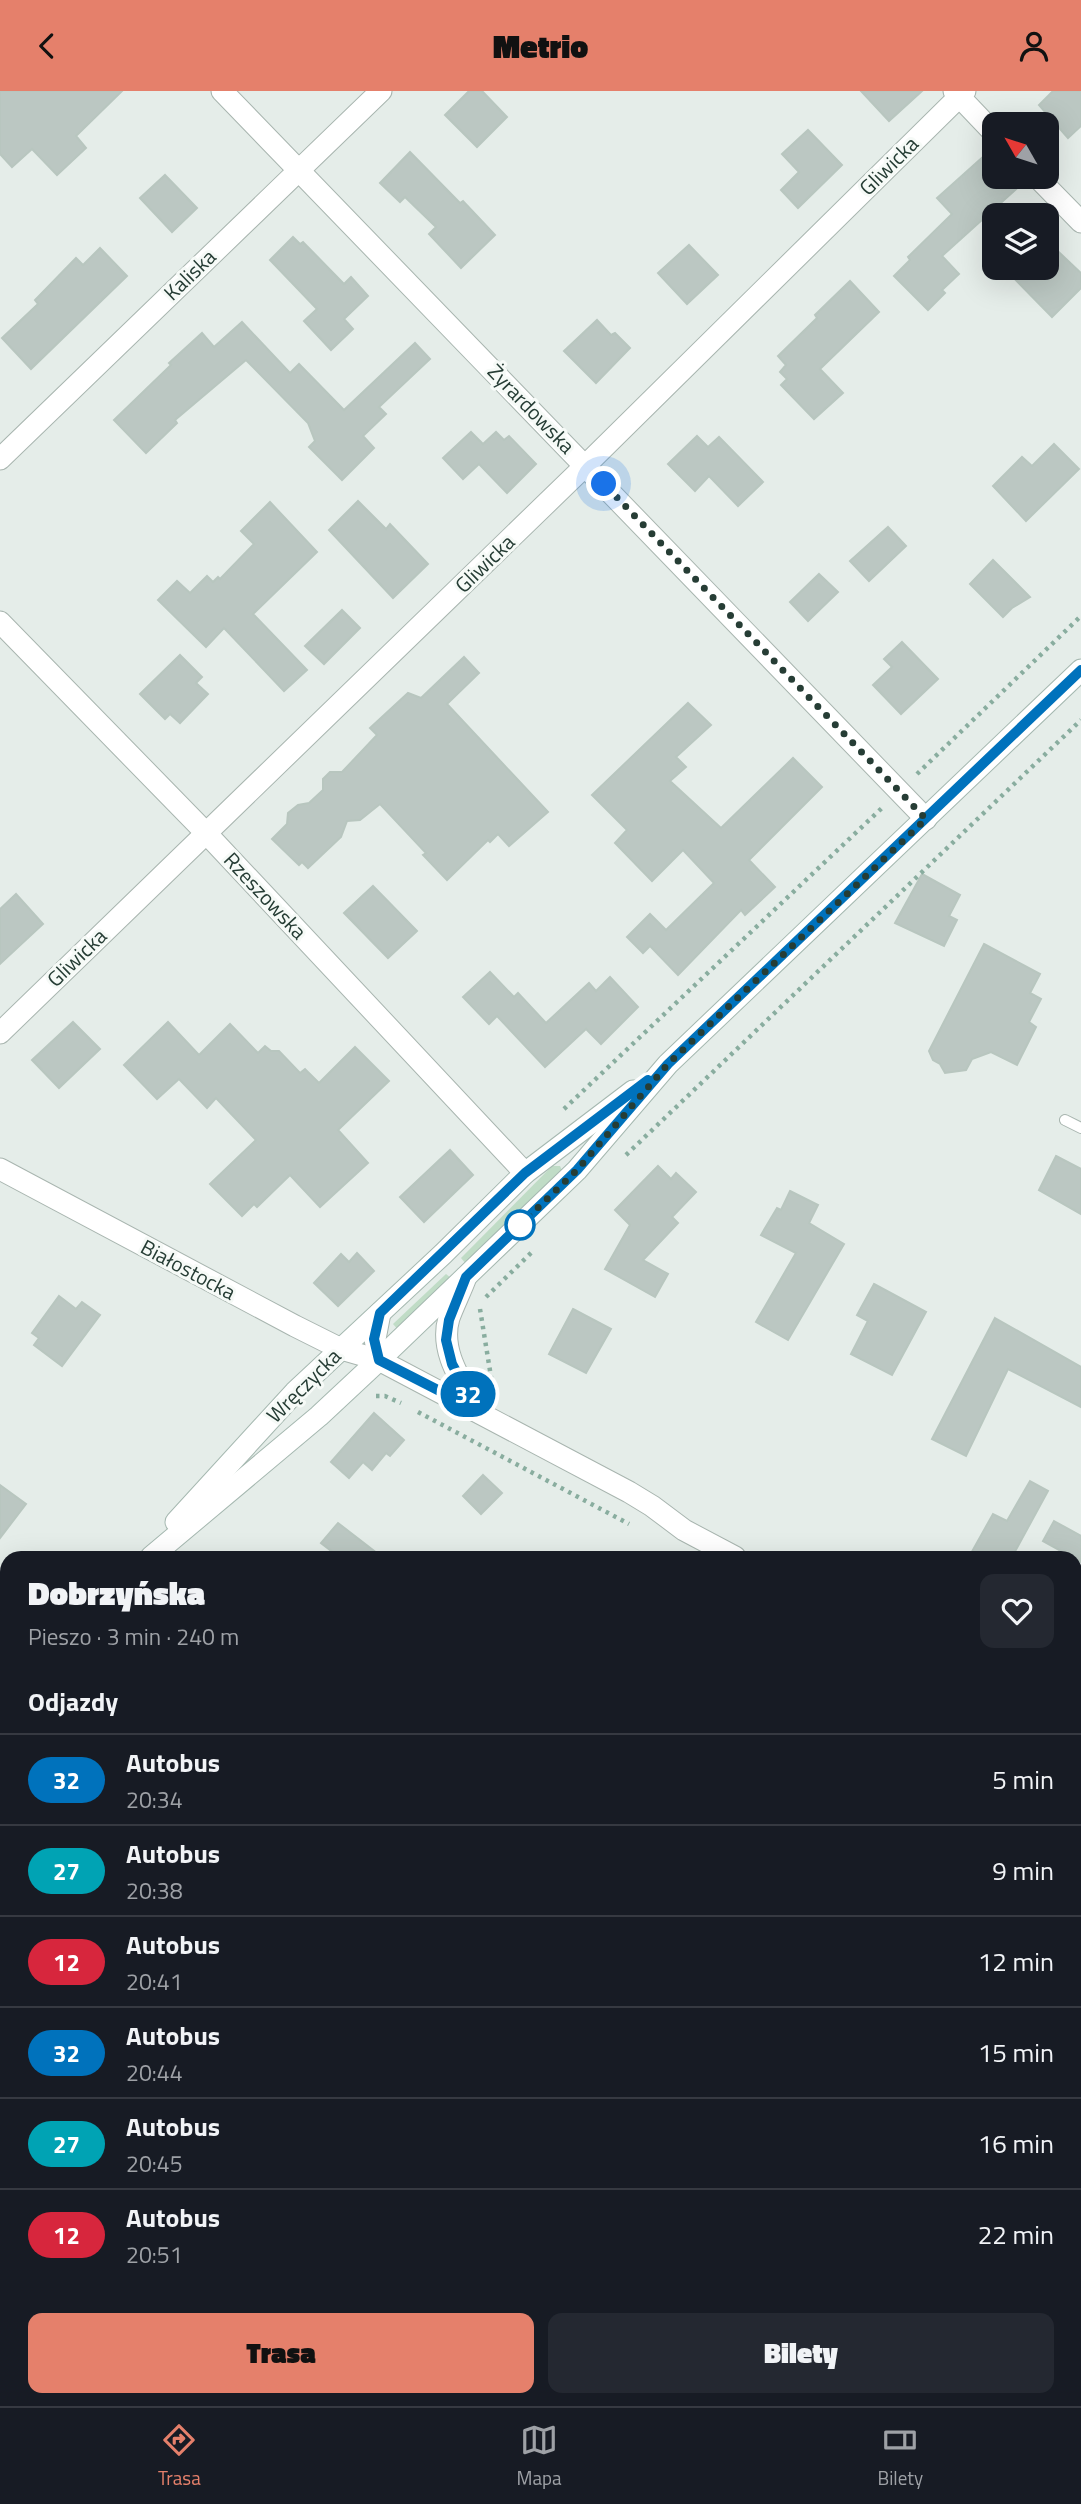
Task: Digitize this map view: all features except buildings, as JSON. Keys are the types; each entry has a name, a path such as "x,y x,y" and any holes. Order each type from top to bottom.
{"street":[{"name":"Żyrardowska","path":"222,91 926,819"},
{"name":"Kaliska","path":"0,459 381,91"},
{"path":"959,93 982,119"},
{"name":"Gliwicka","path":"0,1033 586,465 959,93"},
{"path":"1049,189 1081,222"},
{"name":"Rzeszowska","path":"0,622 207,834 525,1173"},
{"name":"Wręczycka","path":"158,1551 319,1416 466,1277 577,1170 668,1064 1081,670"},
{"name":"Wręczycka","path":"149,1551 295,1392 525,1173 668,1064"},
{"name":"Białostocka","path":"0,1169 341,1349 379,1360 477,1410 629,1492 684,1530 724,1551"},
{"path":"466,1277 449,1320 446,1340 452,1364 477,1410"},
{"path":"379,1360 374,1339 380,1313"}],"lane":[{"path":"1065,1120 1081,1128"}],"path":[{"path":"913,777 1081,616"},
{"path":"634,1148 1081,720"},
{"path":"555,1117 880,809"},
{"path":"374,1396 385,1396 398,1401 631,1525"}],"green space":[{"path":"552,1166 560,1166 563,1173 467,1265 461,1258"},
{"path":"446,1274 451,1278 400,1332 393,1324"}],"bus line":[{"name":"32","path":"648,1080 525,1173 380,1313 374,1339 379,1360 477,1410 452,1364 446,1340 449,1320 466,1277 577,1170 668,1064 1081,670"}],"route":[{"path":"520,1225 577,1170 668,1064 926,819 604,484"}]}
